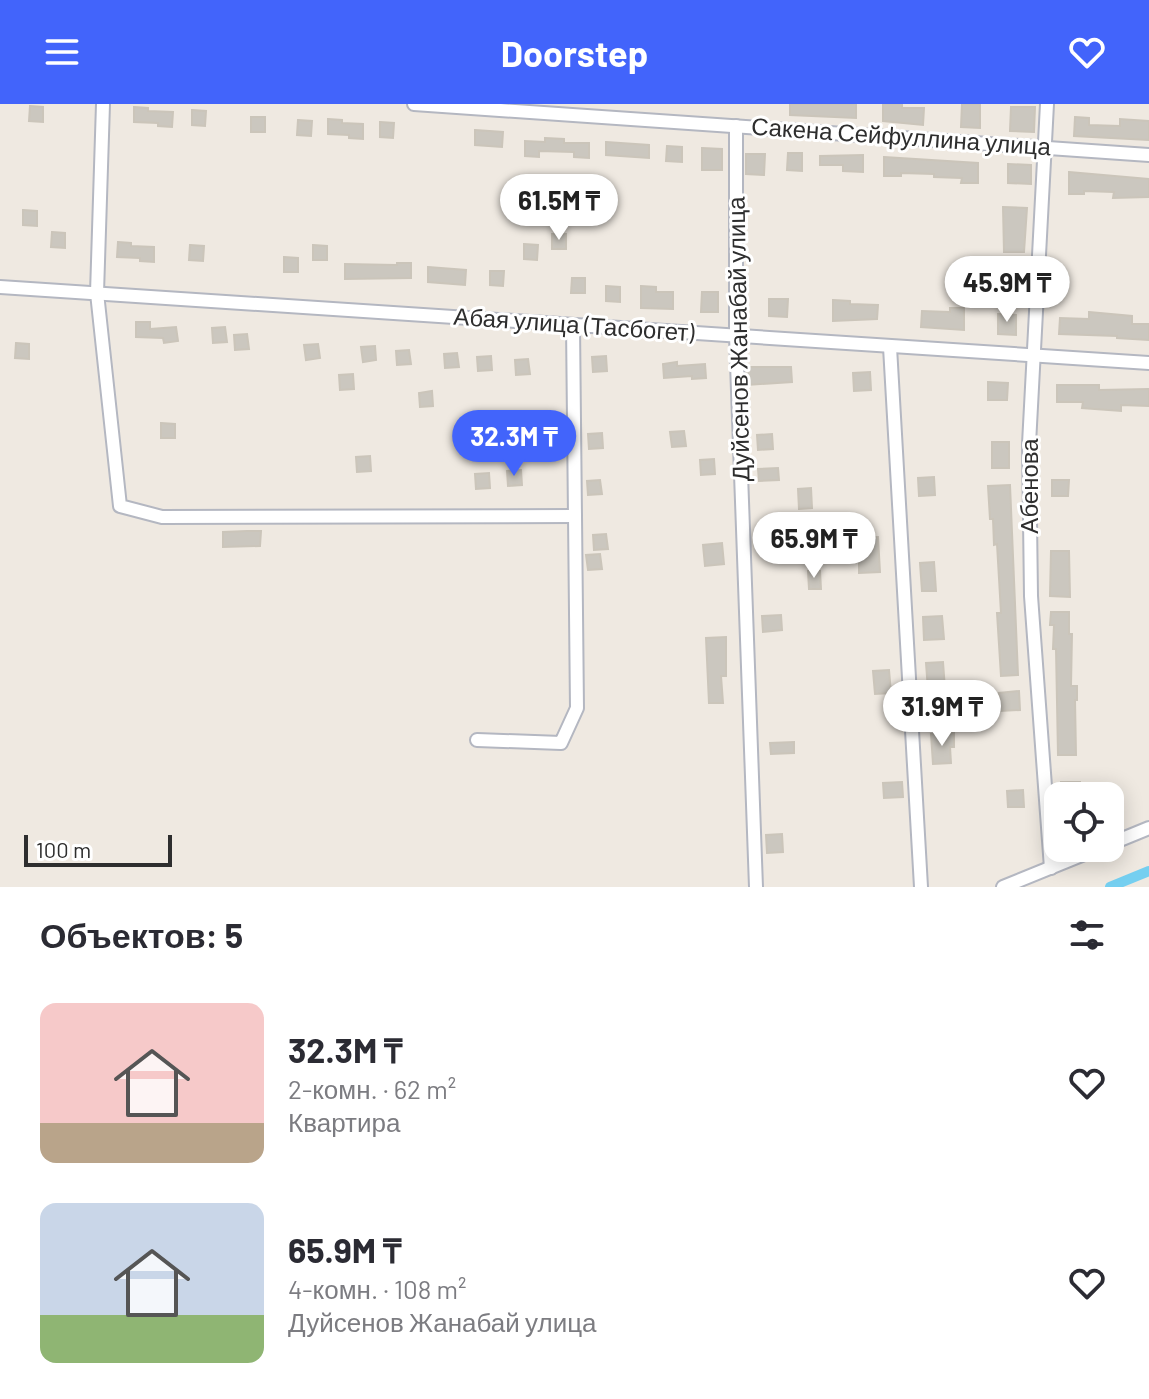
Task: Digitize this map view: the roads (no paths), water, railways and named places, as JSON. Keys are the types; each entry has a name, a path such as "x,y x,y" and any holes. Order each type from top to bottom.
{"street":[{"path":"103,104 97,293 120,506 162,517 575,516"},
{"name":"Сакена Сейфуллина улица","path":"414,104 1149,155"},
{"name":"Абенова","path":"1047,104 1029,444 1031,596 1051,868"},
{"name":"Дуйсенов Жанабай улица","path":"736,126 736,336 756,887"},
{"name":"Абая улица (Тасбогет)","path":"0,287 1149,363"},
{"path":"477,740 561,743 577,708 573,325"},
{"path":"890,347 921,887"},
{"path":"1124,838 1149,828"},
{"path":"1003,887 1065,862"}],"waterway":[{"path":"1110,887 1149,871"}]}
